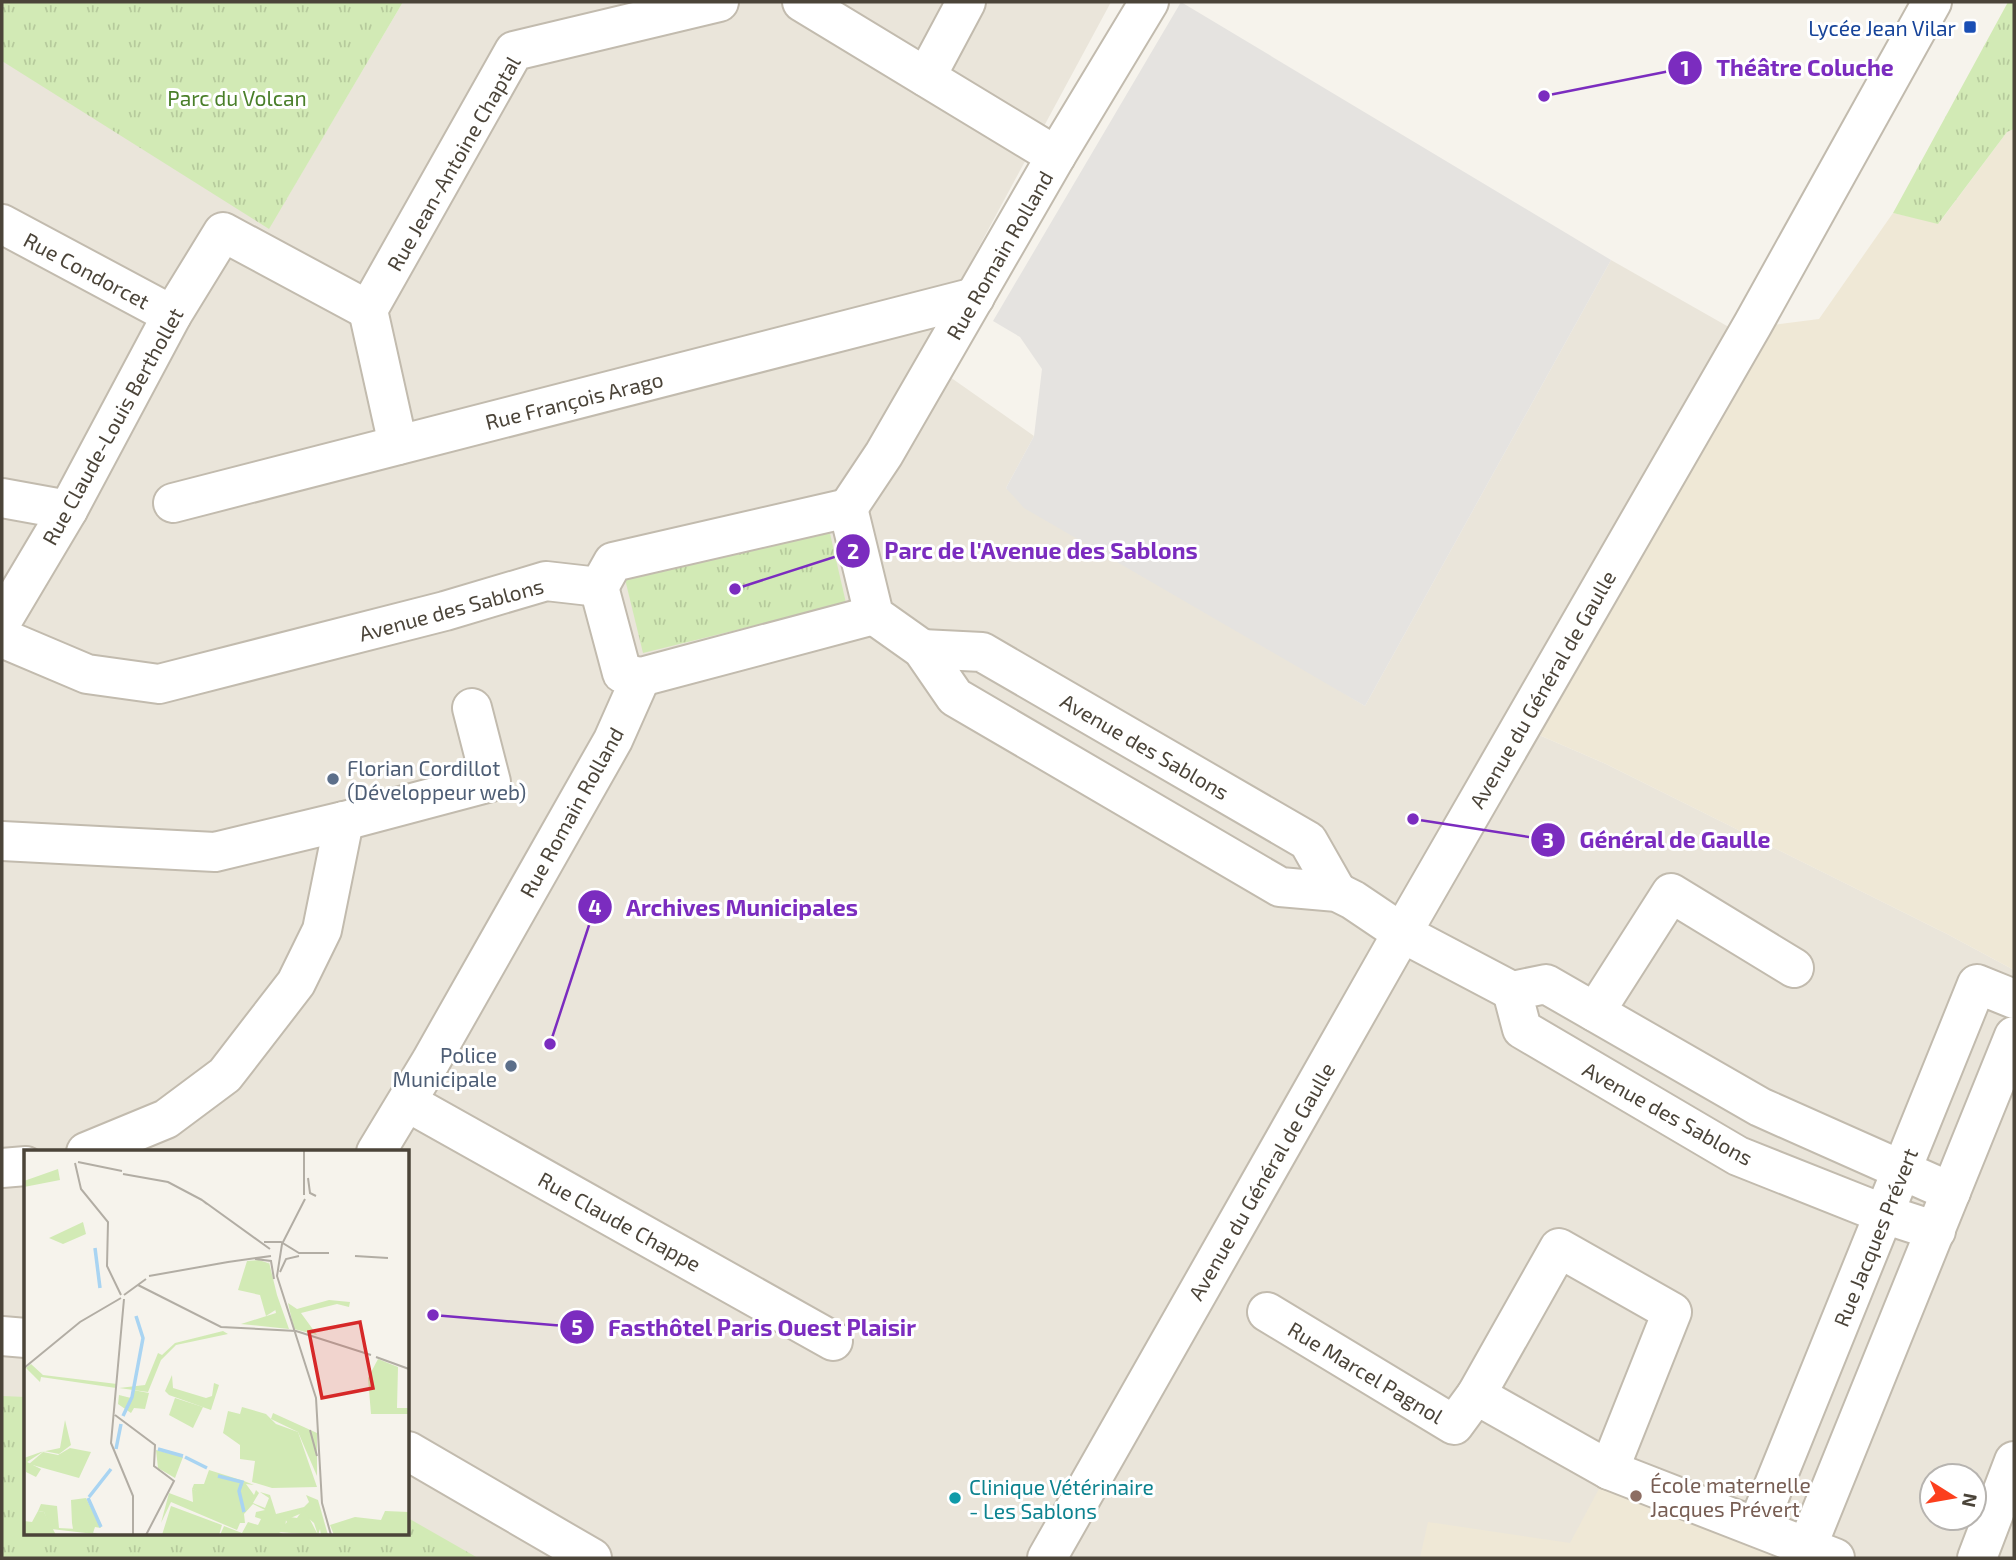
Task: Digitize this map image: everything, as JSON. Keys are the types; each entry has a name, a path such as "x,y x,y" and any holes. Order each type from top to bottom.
{"street":[{"name":"Rue Jean-Antoine Chaptal","path":"368,310 514,51 642,11 719,2"},
{"path":"802,2 1056,156"},
{"path":"926,77 966,2"},
{"name":"Rue Romain Rolland","path":"848,508 884,454 1056,156 1149,2"},
{"name":"Avenue du Général de Gaulle","path":"1047,1558 1402,933 1753,324 1932,2"},
{"name":"Rue Condorcet","path":"2,224 173,315"},
{"name":"Rue Claude-Louis Berthollet","path":"2,621 68,510 173,315 223,232 368,310"},
{"name":"Rue François Arago","path":"173,503 975,296"},
{"path":"368,310 398,445"},
{"path":"2,498 68,510"},
{"path":"874,615 642,677 622,673 599,587 613,562 848,508 874,615 922,649 954,697 1280,887 1337,892 1402,933 1512,991 1546,984 1760,1107 1951,1192"},
{"name":"Avenue des Sablons","path":"2,638 87,674 159,684 445,611 546,581 599,587"},
{"name":"Avenue des Sablons","path":"922,649 982,652 1308,841 1337,892"},
{"name":"Rue Romain Rolland","path":"377,1150 613,740 642,677"},
{"path":"2,841 215,852 491,782 472,708"},
{"path":"91,1150 166,1119 225,1074 296,983 322,930 344,821"},
{"path":"1595,1012 1671,893 1794,968"},
{"name":"Rue Jacques Prévert","path":"1757,1527 1977,984 2014,999"},
{"name":"Avenue des Sablons","path":"1512,991 1521,1030 1738,1156 1884,1214 1936,1231"},
{"path":"1821,1553 1936,1231 2012,1050"},
{"name":"Rue Claude Chappe","path":"407,1102 833,1341"},
{"path":"2,1168 24,1166"},
{"path":"1476,1395 1559,1248 1672,1312 1608,1470"},
{"name":"Rue Marcel Pagnol","path":"1267,1312 1454,1425 1476,1395 1608,1470 1821,1553"},
{"path":"2,1336 24,1338"},
{"path":"410,1452 592,1558"},
{"path":"1977,1558 2014,1461"}],"shaded area":[{"path":"403,2 1111,2 920,356 1034,436 1006,488 1365,706 1611,260 1734,330 1507,721 1606,764 2014,970 2014,1558 2,1558 2,42 281,208"},
{"path":"1181,2 1611,260 1365,706 1024,508 1006,488 1034,436 1042,369 1020,337 993,321"},
{"path":"2014,129 2014,970 1606,764 1507,721 1734,330 1819,319 1893,213 1939,223 2007,132"},
{"name":"École maternelle Jacques Prévert","path":"1609,1470 1784,1537 1775,1558 1420,1558 1428,1522 1570,1543"}],"green space":[{"name":"Parc du Volcan","path":"2,2 403,2 269,229 2,61"},
{"path":"2008,2 2014,2 2014,129 2007,132 1938,224 1893,213"},
{"path":"829,529 846,603 643,653 624,575"},
{"path":"2,1396 24,1397 24,1536 410,1536 410,1519 478,1558 2,1558"}],"place":[{"name":"Lycée Jean Vilar","path":"1970,27"},
{"name":"Théâtre Coluche","path":"1544,96"},
{"name":"Parc de l'Avenue des Sablons","path":"735,589"},
{"name":"Florian Cordillot (Développeur web)","path":"333,779"},
{"name":"Général de Gaulle","path":"1413,819"},
{"name":"Archives Municipales","path":"550,1044"},
{"name":"Police Municipale","path":"511,1066"},
{"name":"Fasthôtel Paris Ouest Plaisir","path":"433,1315"},
{"name":"École maternelle Jacques Prévert","path":"1636,1496"},
{"name":"Clinique Vétérinaire - Les Sablons","path":"955,1498"}]}
